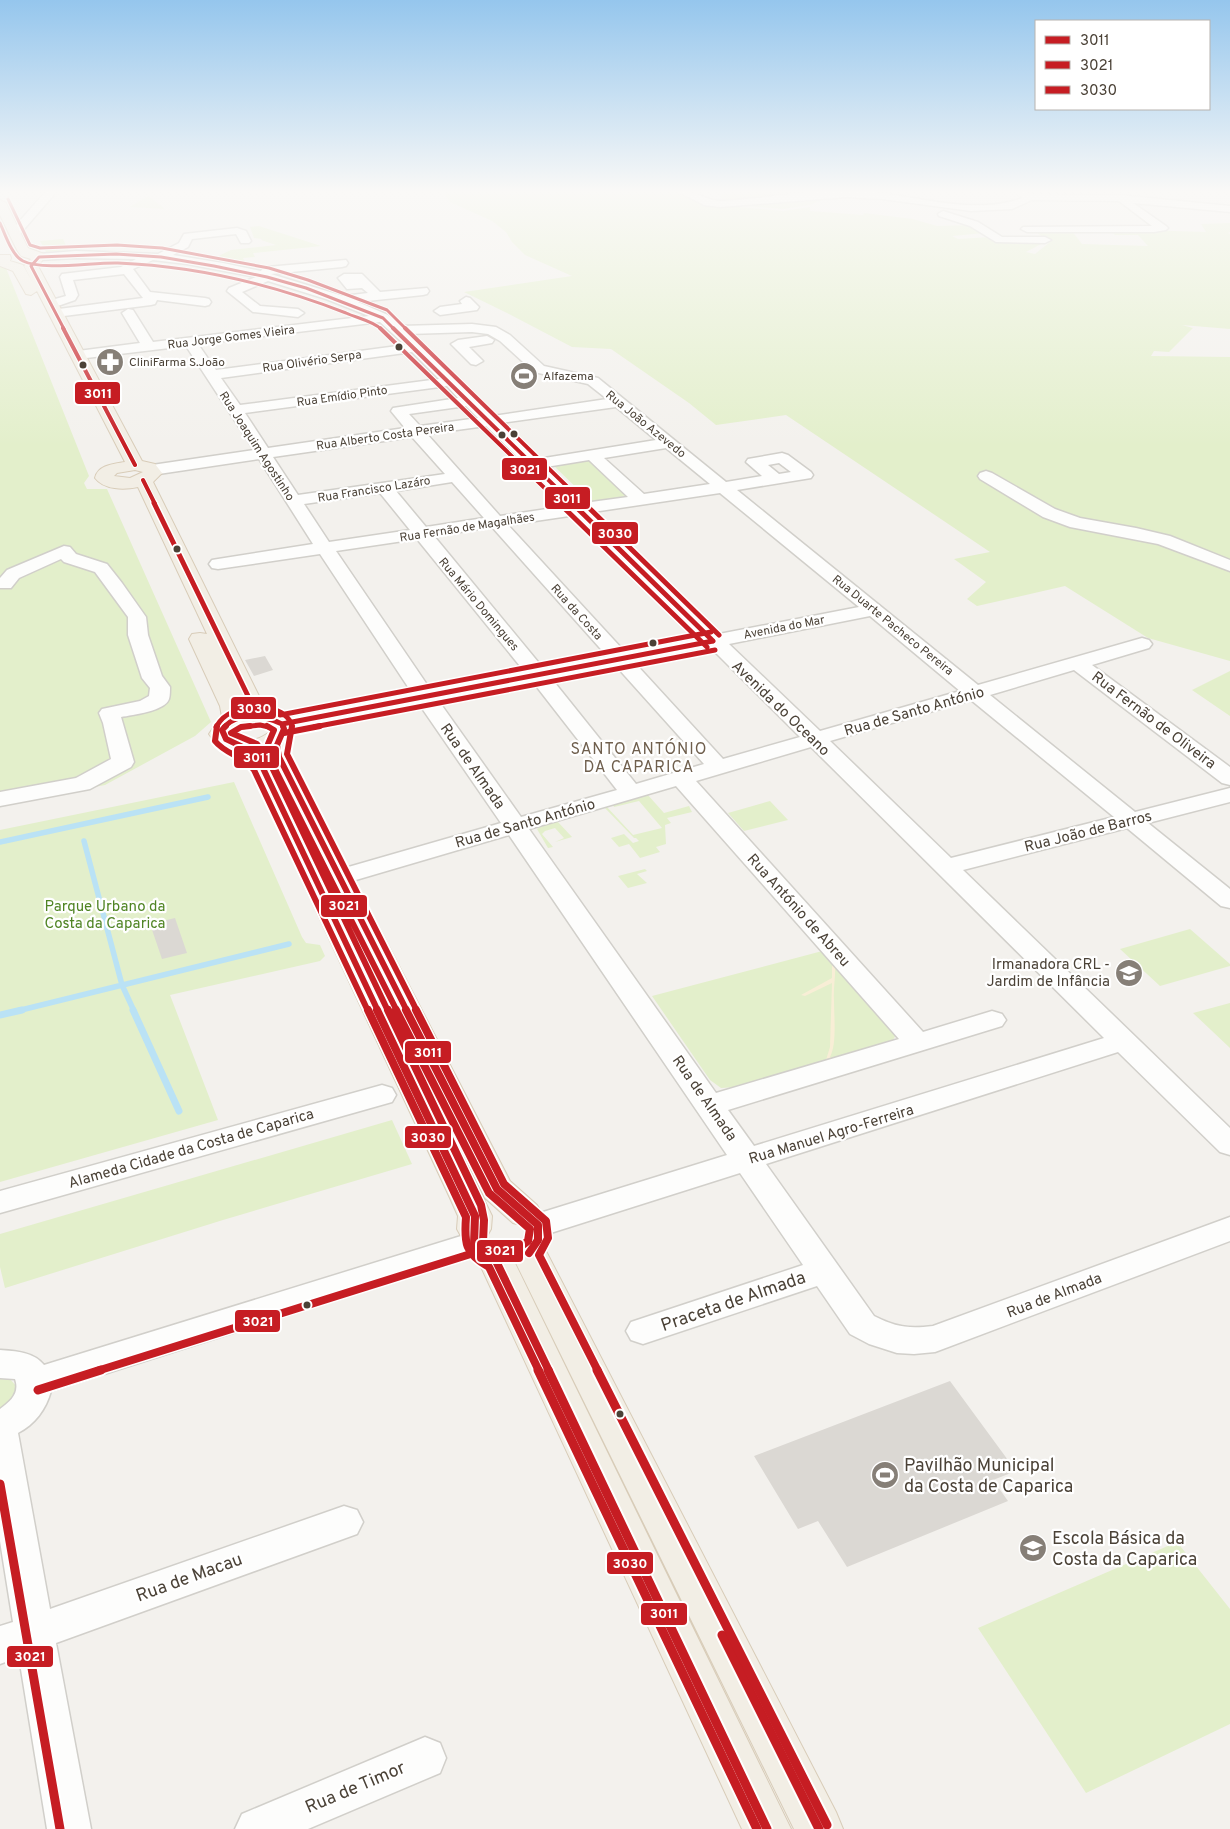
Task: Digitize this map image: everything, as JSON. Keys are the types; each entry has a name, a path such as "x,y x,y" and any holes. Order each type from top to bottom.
{"main road":[{"path":"23,275 135,473 231,706 234,720"},
{"path":"36,275 78,355 135,473 249,698 275,725 279,757 497,1189 506,1237 819,1829"},
{"path":"234,720 275,725 271,742 246,746 228,743 221,734 223,729 234,720"},
{"path":"246,746 256,757 415,1085 475,1216 506,1237"},
{"path":"506,1237 496,1261 767,1829"}],"street":[{"path":"54,309 73,296 66,277 81,275"},
{"path":"132,275 149,298"},
{"name":"Avenida do Oceano","path":"260,275 341,300 383,318 397,330 448,382 1230,1145"},
{"path":"356,275 377,296"},
{"path":"267,277 228,290 257,309 298,313"},
{"path":"341,300 423,291"},
{"path":"54,309 149,298 205,302"},
{"path":"466,301 473,307 440,311 457,325 491,318"},
{"path":"128,314 149,347"},
{"name":"Rua Jorge Gomes Vieira","path":"78,355 383,318"},
{"name":"Rua João Azevedo","path":"397,330 457,325 491,330 505,338 539,369 589,378 725,487"},
{"path":"476,361 458,344 505,338"},
{"name":"Rua Joaquim Agostinho","path":"190,342 236,410 293,501 326,548"},
{"name":"Rua Olivério Serpa","path":"211,375 414,348"},
{"name":"Rua Emídio Pinto","path":"236,410 448,382"},
{"name":"Rua da Costa","path":"468,401 398,411 496,522 719,767"},
{"name":"Rua Alberto Costa Pereira","path":"135,473 618,402"},
{"path":"534,464 670,443"},
{"path":"592,455 641,500"},
{"path":"986,476 1049,513 1076,523 1136,533 1164,540 1230,566"},
{"name":"Rua Francisco Lazáro","path":"293,501 456,477"},
{"name":"Rua Fernão de Magalhães","path":"218,564 776,479"},
{"name":"Rua Duarte Pacheco Pereira","path":"725,487 1230,902"},
{"name":"Rua Mário Domingues","path":"384,488 538,675 631,793"},
{"name":"Rua de Almada","path":"326,548 425,697 862,1325 883,1337 908,1343 935,1339 1230,1229"},
{"path":"0,799 82,784 123,762 114,723 109,714 146,706 159,699 160,687 152,678 138,635 137,617 101,568 70,558 64,551 44,561 43,567 6,584"},
{"name":"Avenida do Mar","path":"275,725 874,610"},
{"name":"Rua de Santo António","path":"340,877 1142,644"},
{"name":"Rua Fernão de Oliveira","path":"1077,663 1230,778"},
{"name":"Rua António de Abreu","path":"681,778 917,1042"},
{"name":"Rua João de Barros","path":"946,867 1230,795"},
{"path":"710,1105 992,1020"},
{"name":"Rua Manuel Agro-Ferreira","path":"35,1382 506,1237 1124,1041"},
{"name":"Alameda Cidade da Costa de Caparica","path":"0,1202 382,1095"},
{"name":"Praceta de Almada","path":"642,1331 823,1271"},
{"path":"0,1364 22,1367 33,1376 35,1382 35,1390 28,1406 13,1419 0,1425"},
{"path":"0,1433 17,1638 68,1829"},
{"name":"Rua de Macau","path":"17,1638 344,1522"},
{"name":"Rua de Timor","path":"257,1829 426,1758"}],"green space":[{"path":"0,275 9,275 89,476 84,483 87,489 107,489 211,722 195,736 105,785 0,805"},
{"path":"571,275 1230,275 1230,329 1182,325 1193,328 1169,352 1154,351 1151,356 1230,357 1230,661 1148,638 1065,586 977,606 967,599 986,582 954,559 990,552 786,415 716,425 689,403 611,349 572,347 464,292 572,276"},
{"path":"593,459 632,495 591,502 553,465"},
{"path":"1230,671 1230,716 1192,690"},
{"name":"Parque Urbano da Costa da Caparica","path":"234,782 302,937 306,943 320,945 325,956 320,961 170,995 218,1120 0,1182 0,830"},
{"path":"647,794 664,813 689,806 692,812 667,818 671,823 665,825 666,844 656,847 660,852 640,858 629,844 619,847 611,838 624,834 633,843 639,841 604,807 606,806 633,835 662,828 639,801 614,807 612,804"},
{"path":"770,801 788,820 744,831 728,813"},
{"path":"557,821 572,837 555,842 564,838 555,828 545,831 542,834 553,847 548,848 537,829 540,826"},
{"path":"645,869 647,871 637,874 647,883 628,888 618,876"},
{"path":"1190,929 1230,966 1160,986 1120,949"},
{"path":"826,950 897,1033 893,1040 737,1087 721,1088 710,1080 652,996"},
{"path":"1230,1003 1230,1048 1193,1013"},
{"path":"392,1120 412,1164 223,1220 5,1288 0,1267 0,1234"},
{"path":"0,1378 10,1379 17,1387 17,1395 0,1411"},
{"path":"1177,1542 1230,1609 1230,1724 1086,1793 978,1628"}],"sand":[{"path":"832,962 835,964 835,1022 830,1057 832,1058 826,1060 830,1047 832,983 805,996 801,995 832,978"}],"building":[{"path":"265,656 273,670 254,676 245,660"},
{"path":"175,918 187,953 162,959 150,924"},
{"name":"Pavilhão Municipal da Costa de Caparica","path":"950,1381 1016,1471 993,1480 1008,1501 847,1567 818,1521 798,1529 754,1456"}],"waterway":[{"path":"0,842 208,797"},
{"path":"84,841 122,985"},
{"path":"122,985 289,944"},
{"path":"17,1011 122,985"},
{"path":"122,985 134,1011"},
{"path":"0,1015 22,1010"},
{"path":"133,1010 179,1111"}],"transit line":[{"name":"3011","path":"36,275 135,465"},
{"name":"3021","path":"214,275 303,296 378,326 707,647"},
{"name":"3011","path":"259,275 306,288 383,318 713,641"},
{"name":"3030","path":"293,275 387,310 719,635"},
{"name":"3011","path":"143,480 249,698 260,716"},
{"name":"3030","path":"280,715 711,632"},
{"name":"3011","path":"282,724 713,641"},
{"name":"3021","path":"284,733 715,650"},
{"name":"3030","path":"757,1829 489,1267 475,1258 467,1247 465,1234 466,1217 254,770 244,759 219,747 215,741 215,728 222,718 232,712 260,708 273,710 284,714 290,721 292,730 287,745 287,754 504,1184 546,1221 548,1238 539,1255 827,1825"},
{"name":"3011","path":"529,1253 538,1240 538,1225 497,1189 279,757 277,745 284,729 282,724 267,718 250,716 234,720 222,730 224,735 229,742 251,752 257,757 262,766 475,1216 474,1244 484,1255 496,1261 767,1829"},
{"name":"3021","path":"260,725 274,730 268,744 271,761 489,1193 530,1229 528,1241 518,1248 500,1251 483,1242 484,1220 481,1205 268,759 257,744 231,733 241,727 260,725"},
{"name":"3021","path":"38,1390 477,1252"},
{"name":"3021","path":"0,1484 60,1829"},
{"name":"3011","path":"722,1635 819,1829"}],"place":[{"name":"CliniFarma S.João","path":"110,362"},
{"name":"Alfazema","path":"524,376"},
{"name":"Irmanadora CRL - Jardim de Infância","path":"1129,973"},
{"name":"Pavilhão Municipal da Costa de Caparica","path":"885,1475"},
{"name":"Escola Básica da Costa da Caparica","path":"1033,1548"}],"district":[{"name":"SANTO ANTÓNIO DA CAPARICA","path":"639,757"}]}
